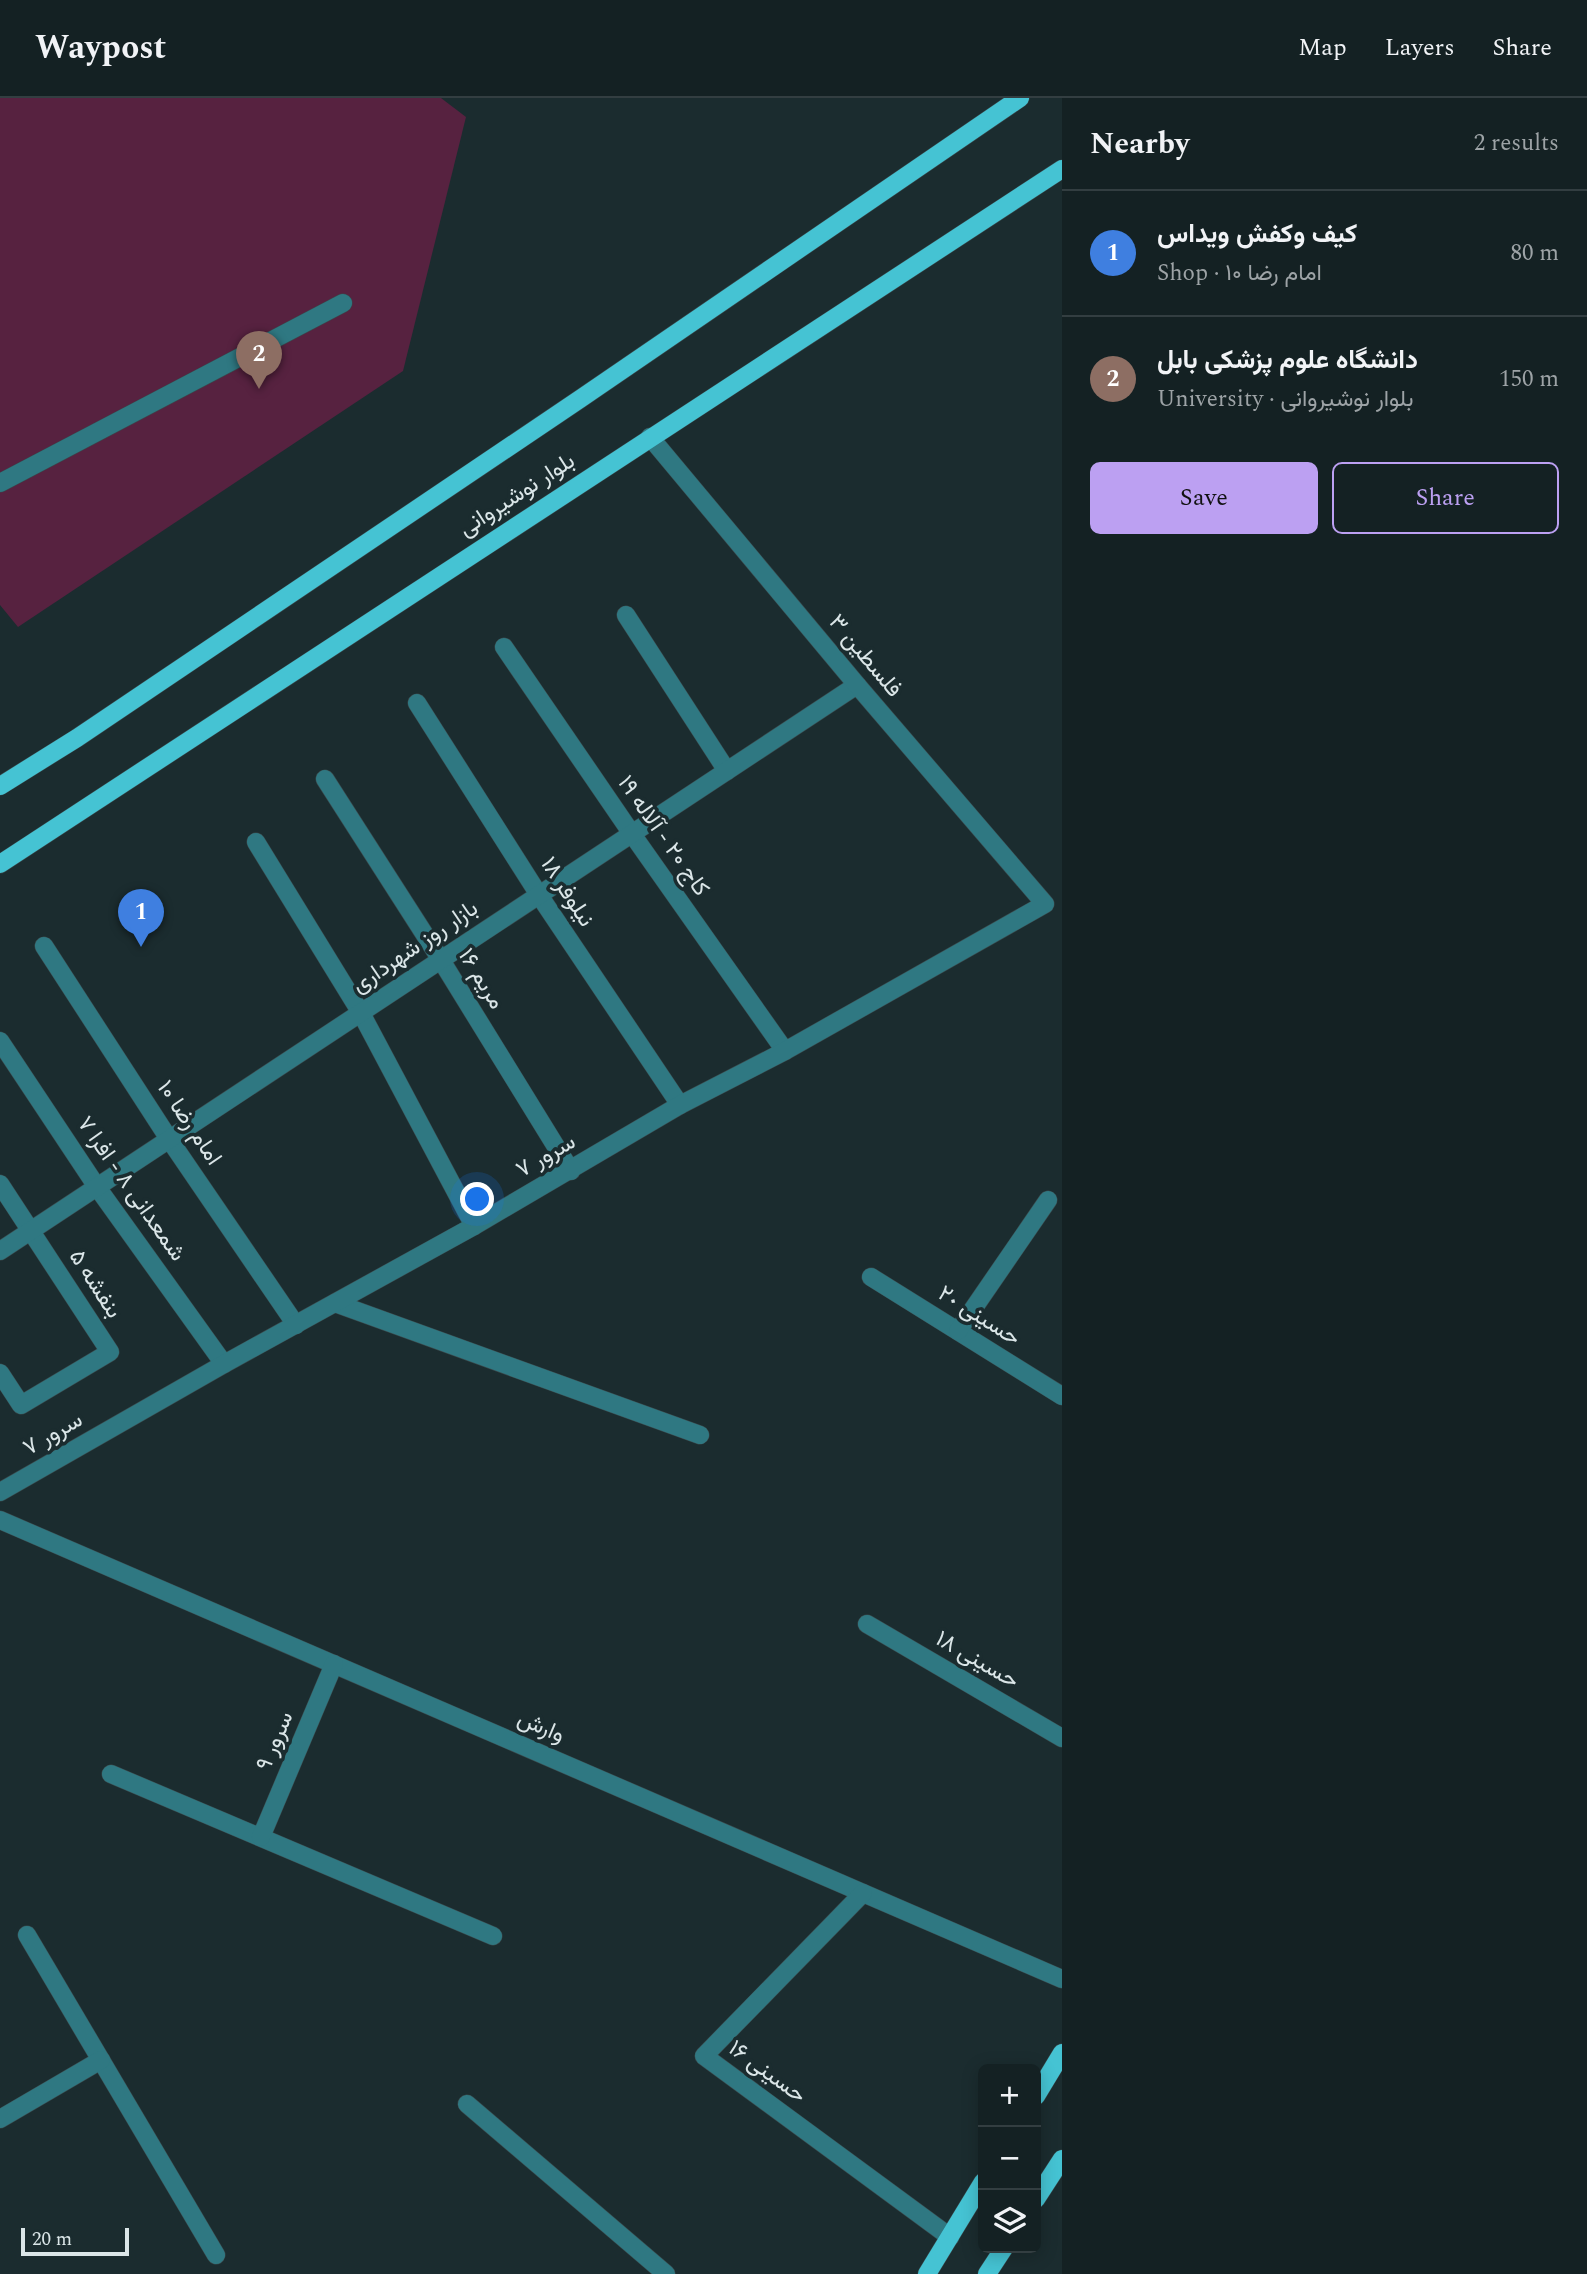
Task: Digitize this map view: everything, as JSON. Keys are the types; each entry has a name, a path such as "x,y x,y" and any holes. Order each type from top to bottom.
{"main road":[{"name":"بلوار نوشیروانی","path":"0,786 77,738 558,415 1020,98"},
{"name":"بلوار نوشیروانی","path":"0,864 1062,169"},
{"path":"1041,2088 1062,2053"},
{"path":"1041,2191 1062,2159"},
{"path":"927,2274 978,2190"},
{"path":"987,2274 1001,2253"}],"street":[{"path":"0,483 343,303"},
{"name":"فلسطین ۳","path":"650,437 1045,904"},
{"path":"626,615 727,771"},
{"name":"کاج ۲۰ - آلاله ۱۹","path":"504,647 785,1051"},
{"name":"بازار روز شهرداری","path":"0,1251 858,685"},
{"name":"نیلوفر ۱۸","path":"417,703 539,895 680,1105"},
{"name":"مریم ۱۶","path":"325,779 441,960 570,1171"},
{"path":"256,842 360,1013 474,1226"},
{"name":"سرور ۷","path":"0,1492 474,1226 680,1105 785,1051 1045,904"},
{"name":"امام رضا ۱۰","path":"44,946 169,1139 296,1325"},
{"name":"شمعدانی ۸ - افرا ۷","path":"0,1041 97,1187 224,1364"},
{"path":"0,1184 30,1231"},
{"path":"958,1331 1048,1200"},
{"name":"بنفشه ۵","path":"0,1373 21,1405 110,1352 30,1231"},
{"name":"حسینی ٢٠","path":"871,1277 1062,1396"},
{"path":"335,1303 700,1435"},
{"name":"وارش","path":"0,1520 1062,1979"},
{"name":"حسینی ۱۸","path":"867,1624 1062,1738"},
{"name":"سرور ۹","path":"261,1837 334,1664"},
{"path":"111,1774 493,1936"},
{"name":"حسینی ۱۶","path":"863,1893 704,2056 950,2237"},
{"path":"27,1935 216,2255"},
{"path":"0,2119 101,2060"},
{"path":"467,2104 667,2274"}],"shaded area":[{"path":"0,98 441,98 466,117 403,371 18,627 0,605"}],"place":[{"name":"دانشگاه علوم پزشکی بابل","path":"259,389"},
{"name":"کیف و‌کفش ویداس","path":"141,947"}]}
